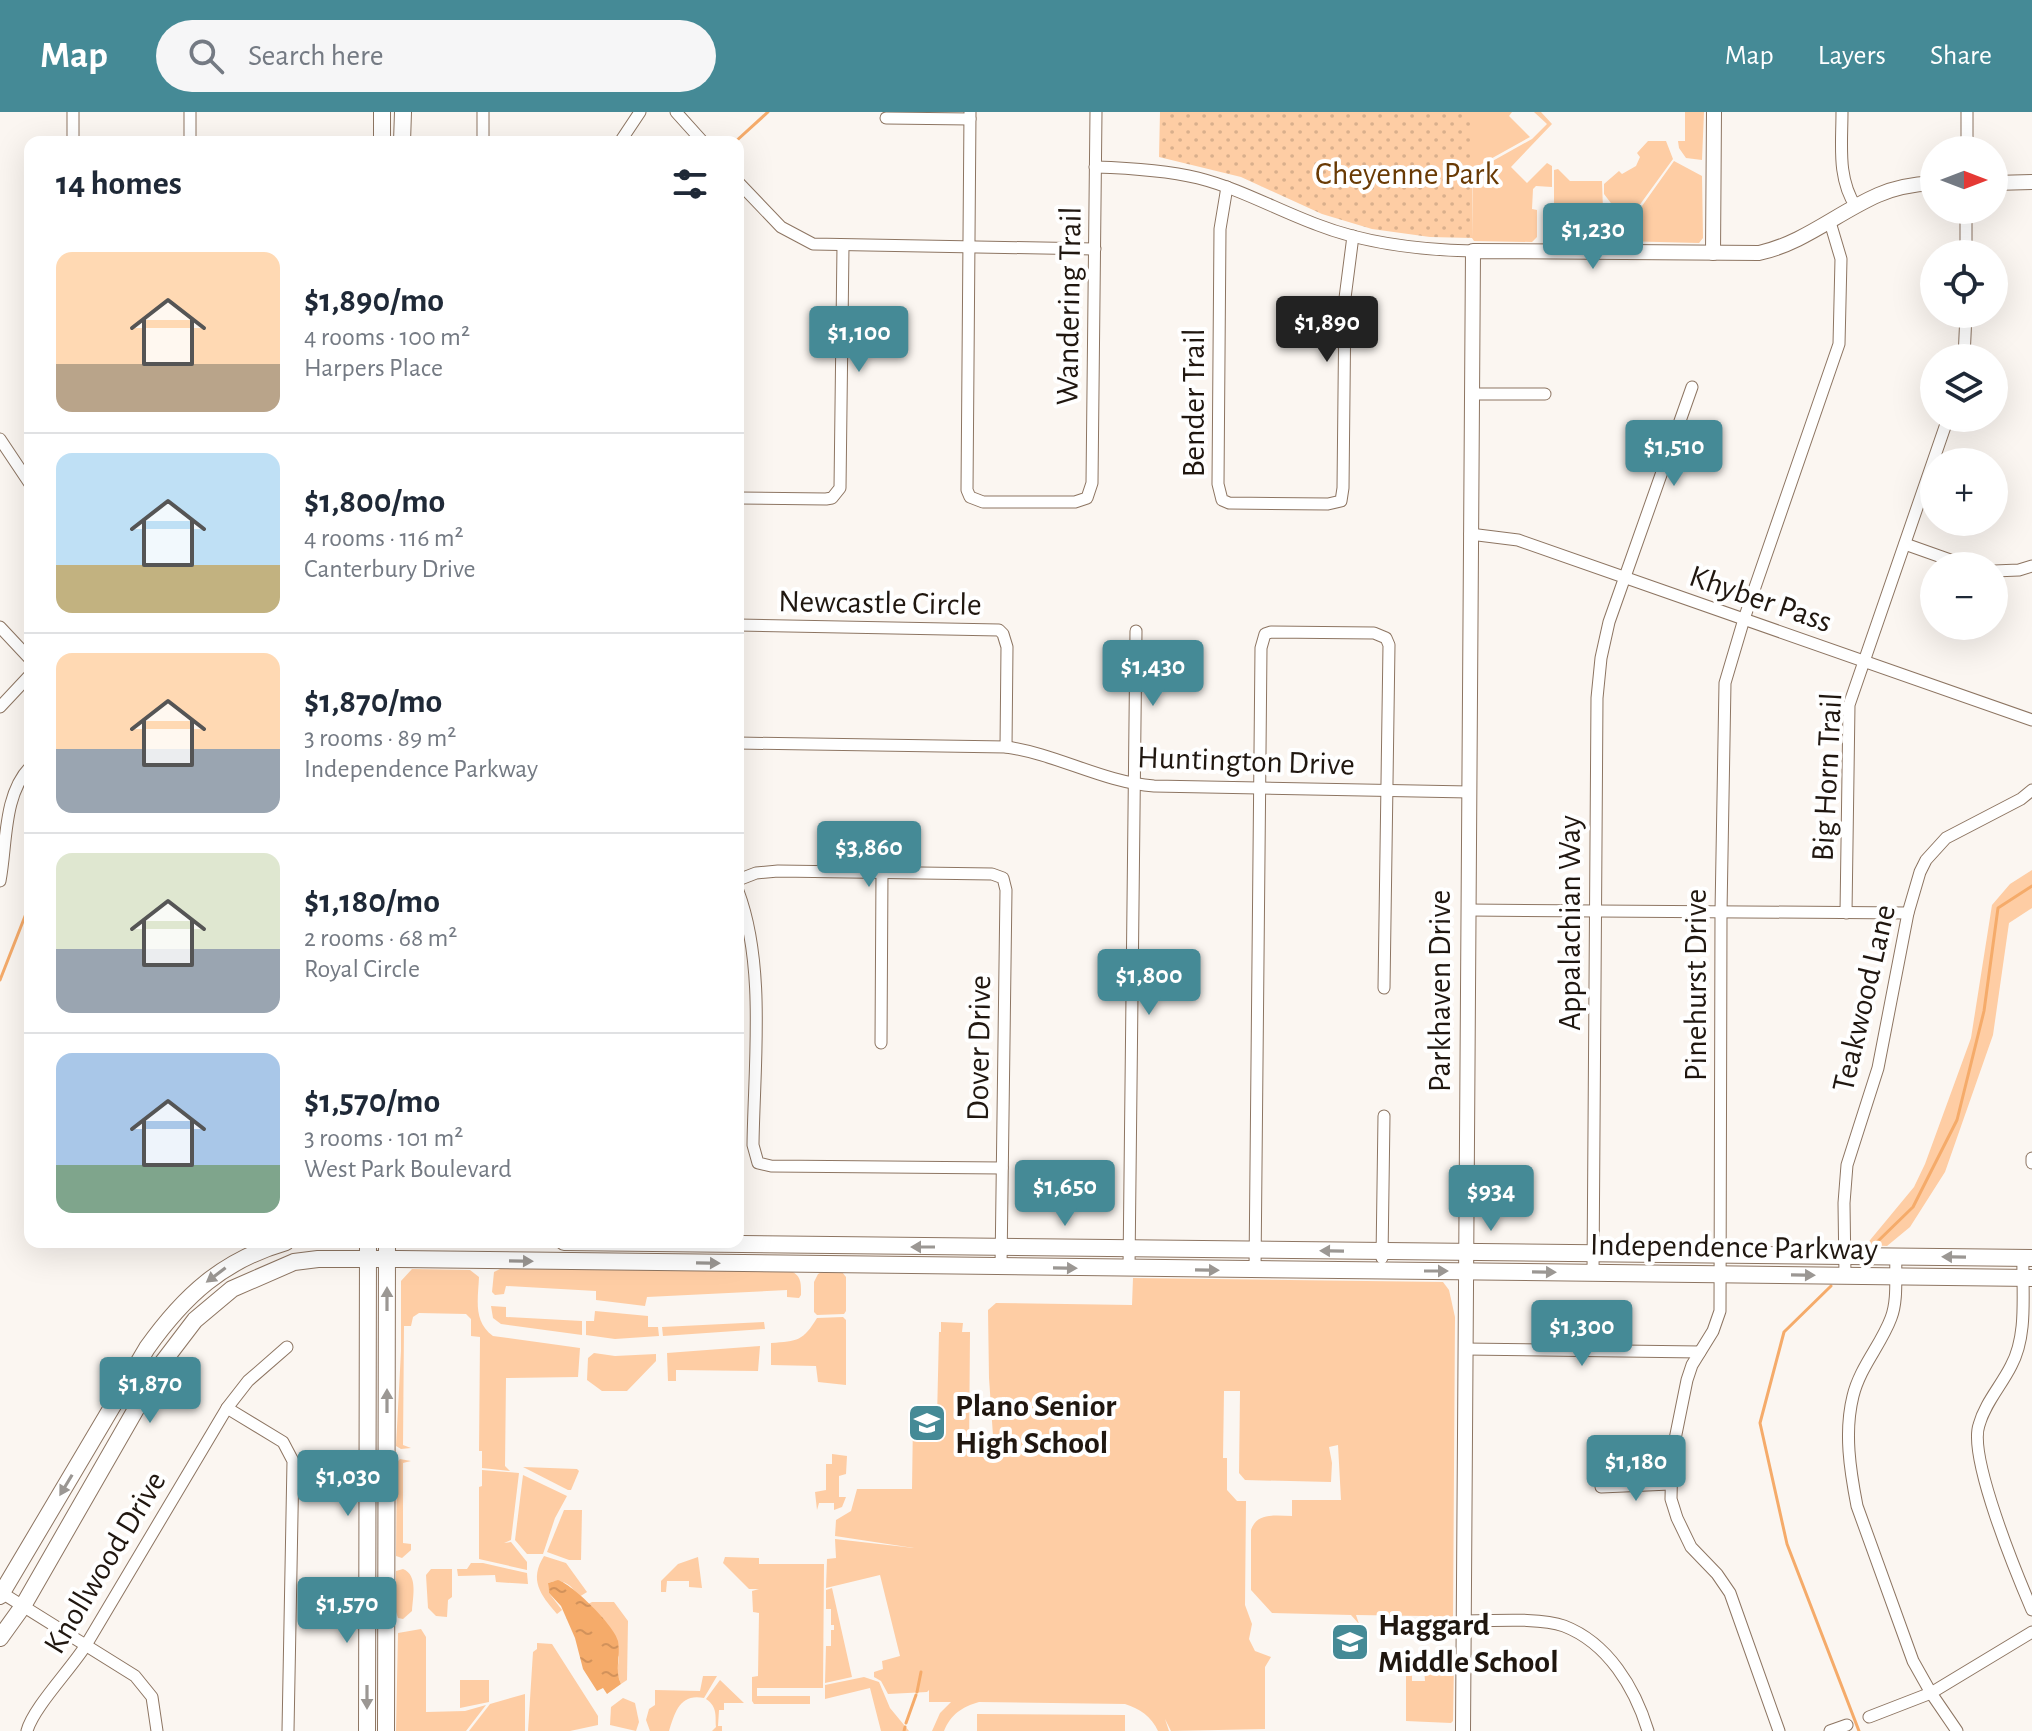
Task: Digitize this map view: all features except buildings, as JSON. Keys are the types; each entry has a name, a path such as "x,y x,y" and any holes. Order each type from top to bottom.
{"main road":[{"path":"382,112 382,136"},
{"path":"402,136 403,112"},
{"name":"Independence Parkway","path":"744,1244 2027,1258"},
{"path":"1,1595 147,1348 172,1313 223,1269 270,1248"},
{"path":"485,1248 485,1260"},
{"path":"367,1731 368,1250"},
{"name":"Independence Parkway","path":"0,1638 23,1606 163,1362 195,1320 232,1289 273,1269 368,1250 485,1260 2027,1278"},
{"path":"386,1731 387,1250"}],"street":[{"path":"73,112 73,136"},
{"path":"190,112 190,136"},
{"path":"483,112 483,136"},
{"path":"624,136 640,112"},
{"path":"676,112 698,136"},
{"name":"Wandering Trail","path":"968,248 966,483 970,497 983,502 1075,502 1087,498 1092,483 1096,112"},
{"path":"1713,253 1714,112"},
{"path":"1842,112 1842,175 1856,207"},
{"path":"1967,112 1967,136"},
{"path":"886,118 970,116 968,248"},
{"path":"1095,167 1164,172 1227,187 1319,226 1353,236 1418,249 1473,251 1767,251 1783,246 1879,194 1920,184"},
{"path":"2008,183 2032,182"},
{"name":"Bender Trail","path":"1227,187 1220,229 1219,493 1222,500 1237,505 1335,504 1341,501 1345,298 1353,236"},
{"path":"744,189 792,235 813,244 1095,249"},
{"name":"Pinehurst Drive","path":"1779,1731 1730,1593 1683,1533 1671,1499 1670,1484 1683,1393 1692,1365 1718,1320 1723,698 1727,669 1839,344 1841,259 1830,222"},
{"path":"744,498 826,499 837,494 841,481 843,246"},
{"name":"Parkhaven Drive","path":"1463,1731 1473,251"},
{"name":"Appalachian Way","path":"1593,1273 1597,698 1601,658 1609,622 1692,387"},
{"path":"1472,394 1545,394"},
{"name":"Big Horn Trail","path":"1846,913 1848,721 1853,688 1943,432"},
{"path":"0,439 24,475"},
{"name":"Khyber Pass","path":"1470,534 1518,540 2032,720"},
{"path":"1905,544 1928,552"},
{"path":"2008,570 2032,566"},
{"name":"Newcastle Circle","path":"744,625 999,630 1007,647 1006,747"},
{"path":"0,627 24,653"},
{"path":"1129,1268 1136,631"},
{"path":"1255,1270 1261,648 1265,634 1280,631 1374,633 1386,638 1389,652 1384,988"},
{"path":"0,707 24,681"},
{"name":"Huntington Drive","path":"744,743 1006,747 1041,754 1135,785 1469,792"},
{"path":"0,881 7,827 18,779 24,773"},
{"name":"Teakwood Lane","path":"1845,1275 1847,1165 1878,1068 1908,913 1920,872 1936,848 1958,831 2021,799 2032,790"},
{"path":"744,878 778,871 882,871 881,1043"},
{"name":"Dover Drive","path":"882,871 992,874 1003,878 1006,890 1001,1267"},
{"path":"744,909 755,964 753,1145 758,1163 771,1166 1002,1168"},
{"path":"1468,910 1908,913"},
{"path":"1382,1271 1384,1116"},
{"path":"630,1262 631,1248"},
{"path":"1896,1257 1890,1321 1871,1353 1853,1397 1849,1450 1857,1506 1913,1661 1957,1731"},
{"path":"2027,1258 2019,1342 2011,1366 1978,1425 1977,1440 1990,1499 2032,1610"},
{"name":"Knollwood Drive","path":"27,1731 33,1715 86,1645 227,1408 248,1381 287,1347"},
{"path":"1465,1349 1700,1352"},
{"path":"227,1408 283,1442 293,1461 288,1731"},
{"path":"1601,1487 1670,1484"},
{"path":"1,1595 130,1672 145,1687 155,1707 157,1731"},
{"path":"1464,1621 1527,1621 1563,1626 1593,1643 1616,1665 1642,1710 1648,1731"},
{"path":"1869,1717 1931,1693 2032,1632"},
{"path":"1830,1731 1847,1725"}],"green space":[{"name":"Cheyenne Park","path":"1160,112 1473,112 1472,238 1430,237 1372,229 1322,214 1241,177 1159,157"},
{"path":"1466,112 1512,112 1509,116 1530,137 1469,171"},
{"path":"1534,112 1541,112 1552,124 1511,167 1527,183 1547,163 1552,166 1552,187 1536,186 1533,189 1532,209 1537,210 1537,237 1532,242 1474,241 1473,172 1532,139 1547,124"},
{"path":"1685,112 1704,112 1702,160 1686,158 1679,148 1678,141 1685,141"},
{"path":"1648,141 1666,141 1673,159 1636,210 1617,211 1604,194 1604,184 1619,171 1622,174 1636,166 1640,157 1637,153"},
{"path":"1674,161 1702,176 1703,238 1699,243 1620,241 1617,238 1617,213 1637,213"},
{"path":"1558,169 1570,181 1602,181 1603,210 1554,210 1554,170"},
{"path":"2032,870 2032,908 2009,923 1993,1035 1945,1172 1910,1227 1887,1246 1866,1245 1914,1187 1925,1164 1971,1038 1992,905 2010,884"},
{"path":"502,1268 791,1271 799,1278 801,1295 799,1298 787,1297 787,1290 647,1297 645,1306 596,1300 596,1291 506,1286 504,1294 495,1295 492,1292 494,1272"},
{"path":"412,1269 470,1270 479,1277 480,1317 493,1336 580,1348 578,1377 506,1378 505,1466 510,1471 482,1468 482,1451 479,1451 480,1337 471,1336 471,1319 466,1314 419,1313 413,1317 411,1326 404,1326 403,1445 411,1448 396,1446 401,1281"},
{"path":"824,1271 842,1272 846,1277 844,1314 817,1315 814,1312 814,1282 818,1274"},
{"path":"1133,1278 1443,1282 1449,1290 1455,1317 1453,1622 1430,1624 1424,1616 1356,1615 1359,1624 1351,1615 1272,1613 1251,1590 1251,1530 1262,1518 1292,1516 1292,1500 1341,1500 1338,1445 1329,1447 1331,1482 1245,1480 1239,1473 1240,1391 1224,1391 1223,1458 1227,1458 1227,1490 1237,1501 1246,1501 1245,1605 1252,1624 1249,1639 1255,1651 1271,1657 1265,1667 1265,1729 1171,1731 1165,1719 1169,1731 1158,1731 1144,1714 1125,1704 979,1702 958,1712 944,1731 932,1731 940,1713 951,1702 929,1702 929,1690 888,1694 881,1681 874,1677 874,1672 883,1669 882,1661 900,1656 880,1575 826,1588 827,1559 836,1558 835,1539 914,1548 835,1536 836,1520 851,1511 857,1489 912,1489 913,1418 937,1418 941,1322 963,1323 962,1332 970,1332 969,1451 994,1450 988,1310 996,1303 1132,1305"},
{"path":"491,1306 506,1307 506,1317 582,1321 582,1335 501,1324 493,1318"},
{"path":"595,1311 648,1316 648,1327 658,1327 659,1336 615,1339 586,1335 586,1321 594,1321"},
{"path":"843,1317 846,1320 846,1385 818,1382 816,1366 771,1365 771,1343 799,1338 817,1318"},
{"path":"764,1322 765,1329 663,1336 662,1327"},
{"path":"760,1346 758,1371 676,1370 676,1381 668,1381 667,1353"},
{"path":"594,1353 615,1356 656,1354 656,1361 627,1391 602,1391 587,1380 588,1358"},
{"path":"832,1454 847,1456 846,1474 839,1476 839,1497 846,1497 842,1507 834,1510 834,1503 819,1503 817,1510 815,1492 826,1490 826,1464 832,1464"},
{"path":"400,1459 411,1461 403,1463 403,1543 411,1544 411,1550 402,1558 396,1556 397,1462"},
{"path":"523,1467 579,1471 571,1490 568,1490"},
{"path":"482,1470 519,1473 511,1540 504,1543 511,1542 527,1562 527,1570 479,1559 479,1487 482,1486"},
{"path":"523,1475 567,1496 555,1518 543,1554 527,1554 515,1540"},
{"path":"564,1510 582,1510 581,1560 569,1560 547,1552"},
{"path":"544,1556 566,1563 587,1592 579,1597 566,1583 548,1583 549,1593 562,1610 557,1614 538,1586 537,1572"},
{"path":"698,1557 702,1588 689,1587 689,1581 667,1581 666,1592 661,1592 661,1581 678,1564"},
{"path":"725,1557 759,1558 759,1564 824,1564 823,1688 757,1688 757,1696 810,1696 810,1704 754,1704 752,1701 752,1677 758,1676 759,1613 753,1612 752,1591 759,1589 749,1589 723,1563"},
{"path":"471,1563 527,1573 528,1584 496,1582 495,1575 458,1576 457,1569 467,1569"},
{"path":"403,1569 411,1576 414,1593 412,1611 403,1619 398,1618 396,1612 396,1571"},
{"path":"431,1569 452,1569 452,1597 448,1600 447,1617 436,1616 428,1608 426,1575"},
{"path":"832,1588 852,1677 825,1683 826,1646 831,1646 831,1630 834,1630 831,1609 826,1609 826,1590"},
{"path":"614,1602 628,1621 627,1680 621,1684 617,1673 619,1657 588,1604"},
{"path":"421,1629 426,1637 426,1712 465,1711 486,1705 466,1731 396,1731 398,1633"},
{"path":"537,1643 552,1644 598,1716 598,1725 570,1731 528,1731 533,1652 537,1649"},
{"path":"1409,1660 1454,1662 1451,1723 1406,1721 1406,1668 1412,1668 1412,1681 1425,1681 1424,1668 1407,1666"},
{"path":"703,1676 717,1676 704,1698 684,1701 676,1711 669,1731 650,1731 646,1720 649,1709 655,1705 655,1690 700,1691"},
{"path":"864,1677 879,1682 890,1708 909,1731 881,1731 870,1688 825,1699 825,1685"},
{"path":"460,1680 489,1680 489,1702 460,1708"},
{"path":"720,1680 744,1703 724,1703 724,1710 719,1710 718,1726 722,1726 722,1731 712,1731 716,1727 715,1712 706,1699"},
{"path":"525,1694 525,1731 469,1731 490,1704"},
{"path":"623,1698 635,1703 639,1722 636,1731 610,1725 611,1707"},
{"path":"977,1714 1125,1715 1125,1731 977,1731"}],"water":[{"path":"558,1580 592,1606 615,1634 619,1647 618,1673 621,1684 607,1694 603,1688 597,1691 583,1669 575,1638 561,1606 549,1593 548,1583"}],"waterway":[{"path":"742,136 768,112"},
{"path":"1875,1244 1913,1207 1957,1120 1984,1011 1998,908 2032,886"},
{"path":"0,980 24,919"},
{"path":"1831,1286 1784,1332 1760,1423 1787,1544 1859,1731"},
{"path":"917,1692 921,1672"},
{"path":"906,1723 916,1695"},
{"path":"904,1731 905,1727"}],"place":[{"name":"Plano Senior High School","path":"927,1423"},
{"name":"Haggard Middle School","path":"1350,1642"}]}
